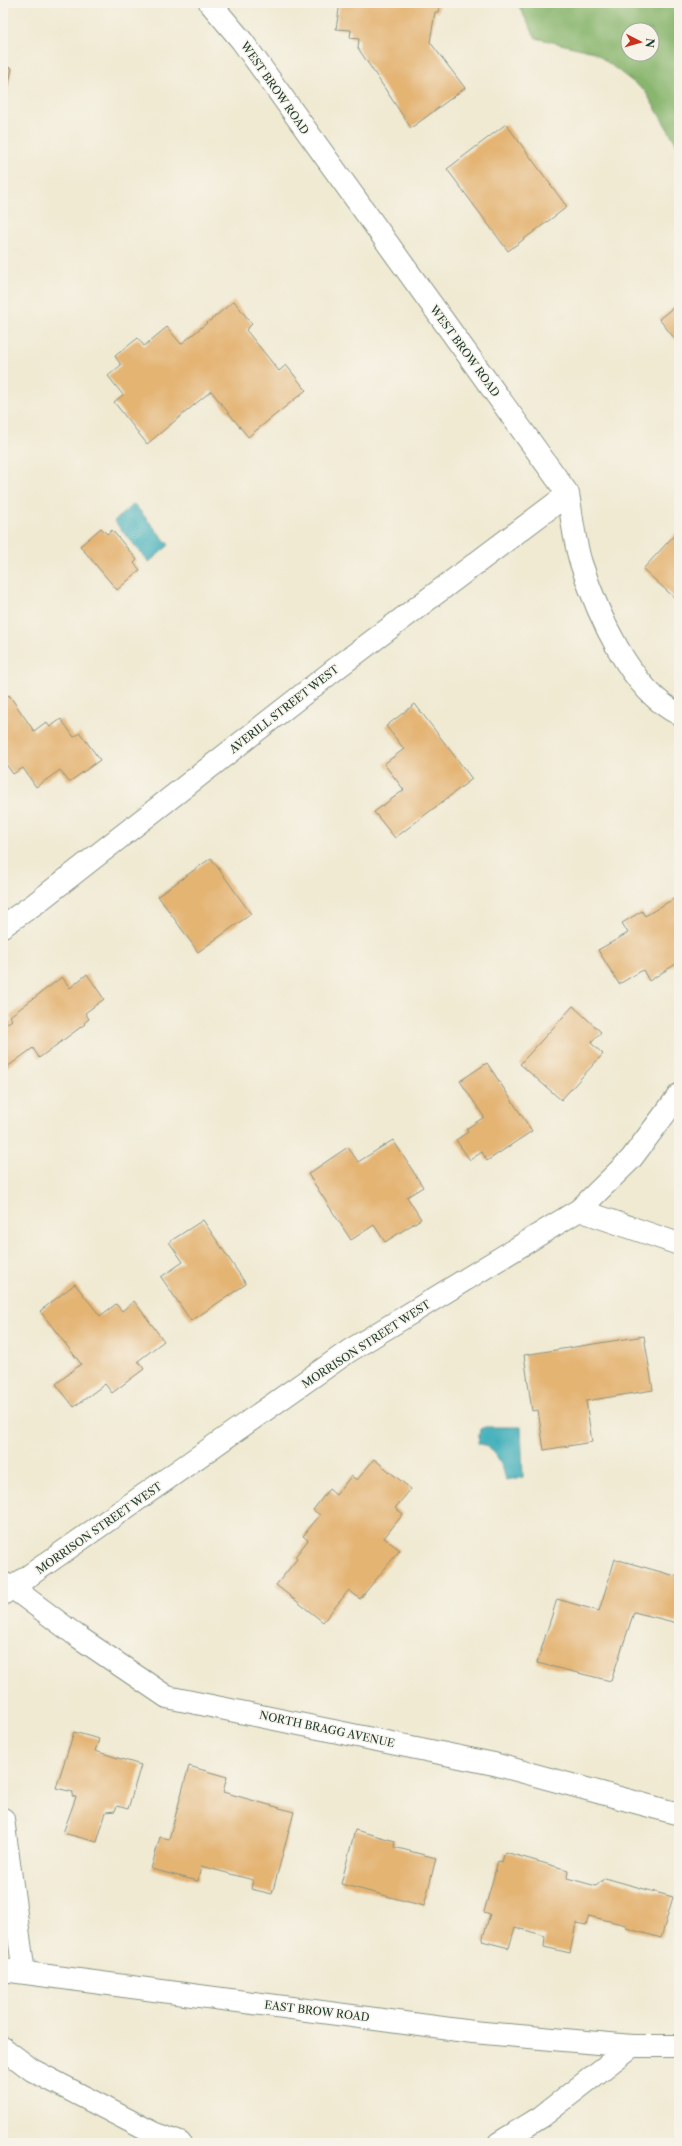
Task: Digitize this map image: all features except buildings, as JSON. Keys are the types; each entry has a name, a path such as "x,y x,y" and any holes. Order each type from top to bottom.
{"street":[{"name":"WEST BROW ROAD","path":"210,3 242,41 568,494 581,562 602,615 630,668 645,689 667,708 679,714"},
{"name":"AVERILL STREET WEST","path":"3,926 36,903 338,667 568,494"},
{"name":"MORRISON STREET WEST","path":"6,1588 350,1352 579,1210 631,1159 679,1094"},
{"path":"579,1210 679,1244"},
{"name":"NORTH BRAGG AVENUE","path":"6,1588 167,1697 494,1764 679,1814"},
{"path":"3,1819 24,1973"},
{"name":"EAST BROW ROAD","path":"3,1970 473,2032 632,2046 679,2046"},
{"path":"499,2143 541,2118 632,2046"},
{"path":"3,2048 32,2070 153,2133 180,2143"}],"green space":[{"path":"517,3 679,3 679,148 645,91 594,52 536,38"}],"water":[{"path":"134,504 169,545 149,562 114,521"},
{"path":"485,1427 521,1427 523,1477 506,1480 500,1462 494,1453 478,1443 480,1429"}]}
